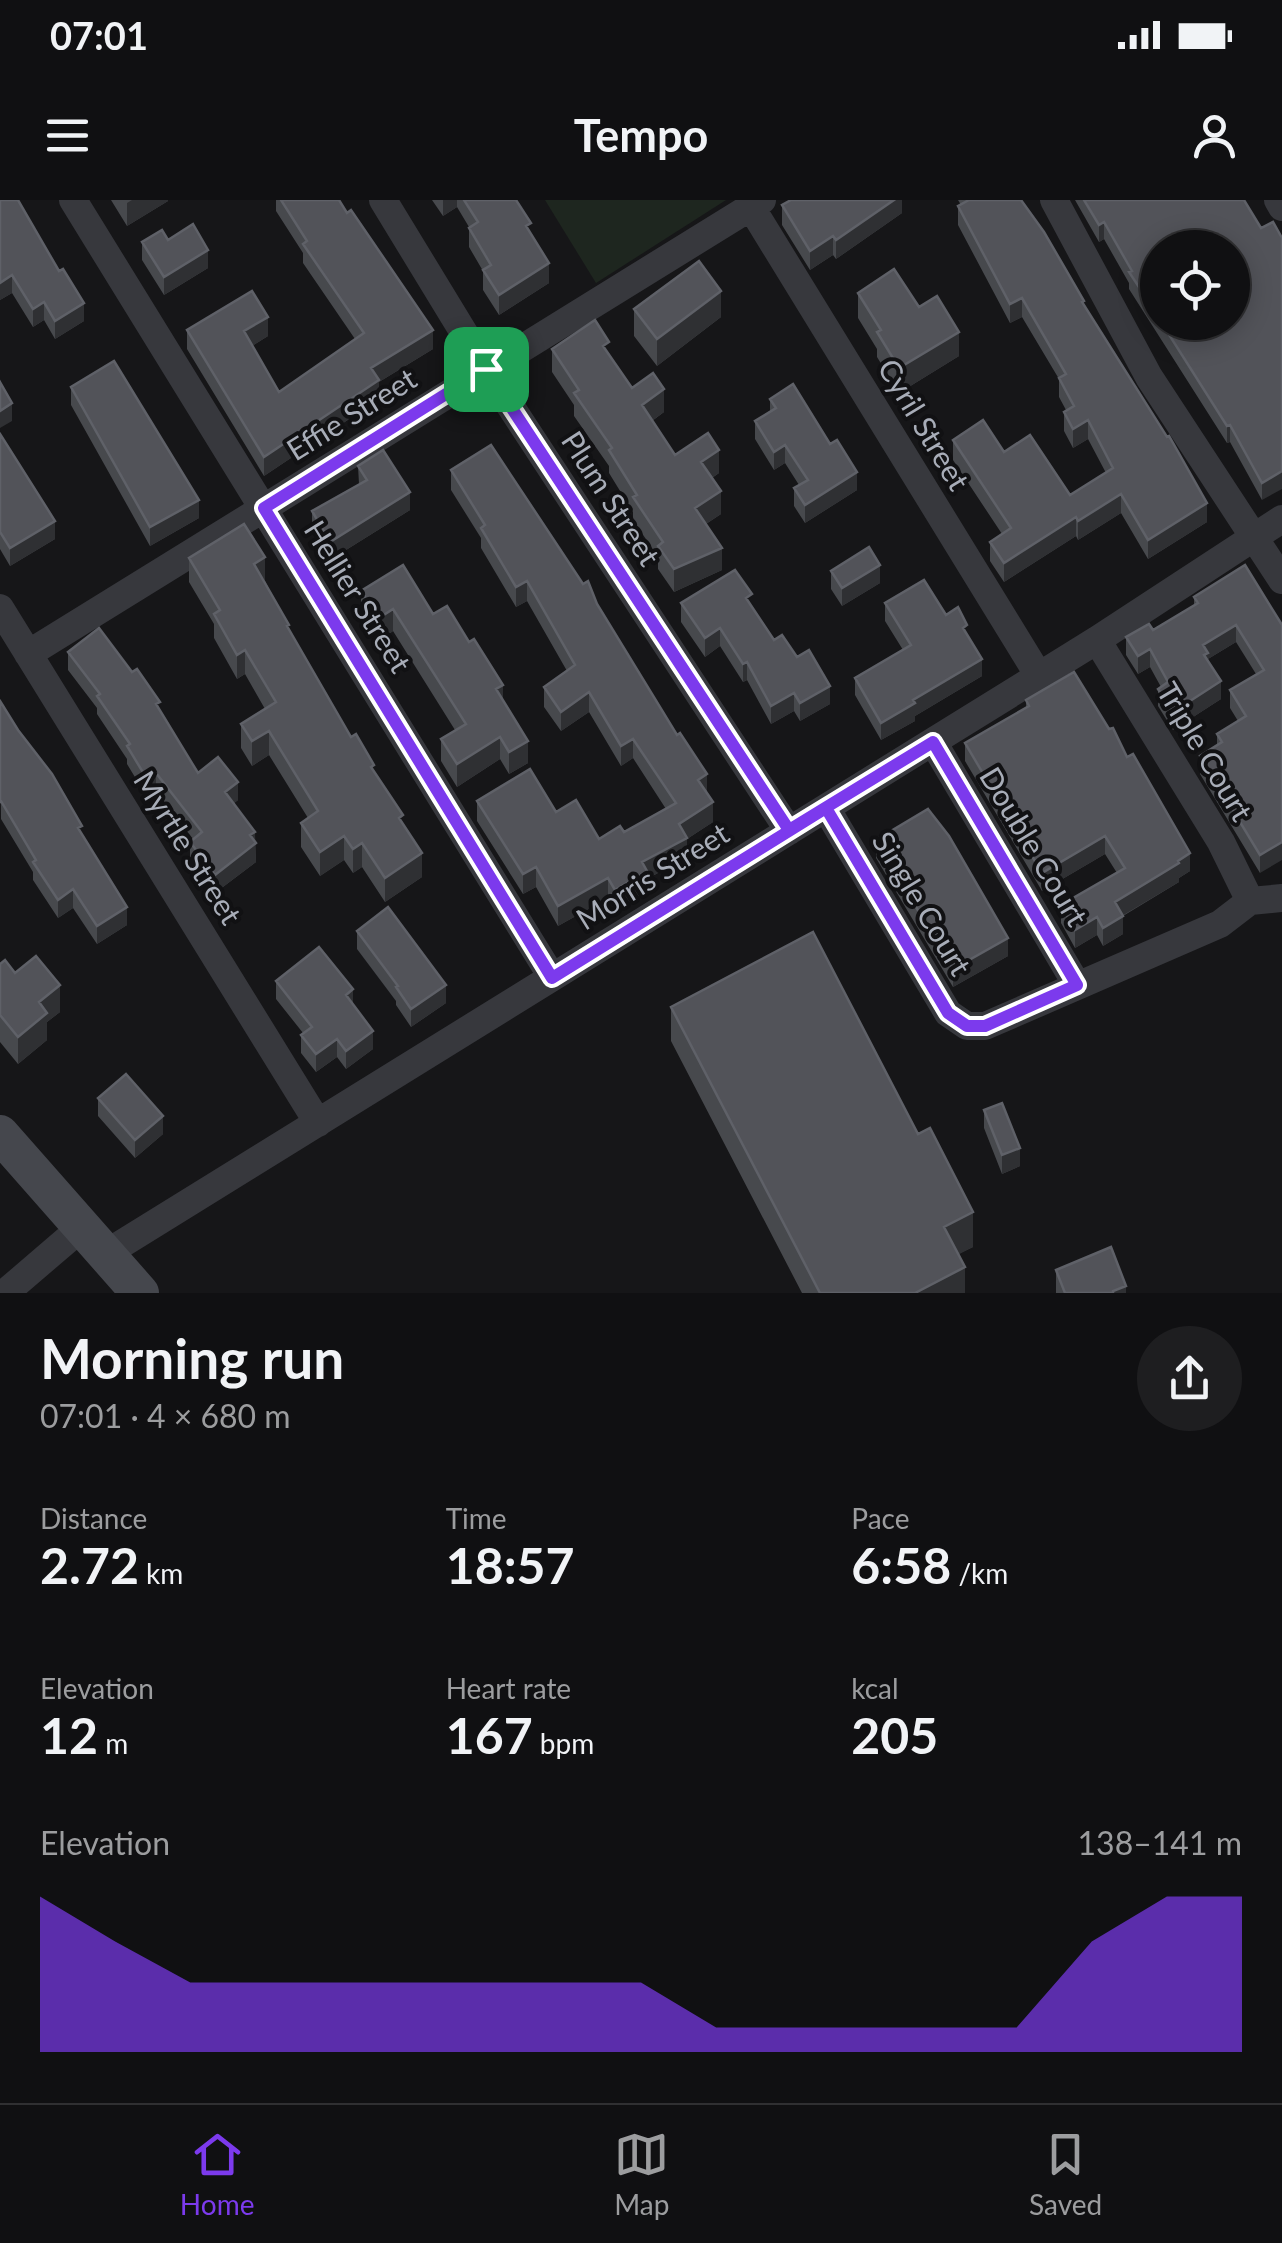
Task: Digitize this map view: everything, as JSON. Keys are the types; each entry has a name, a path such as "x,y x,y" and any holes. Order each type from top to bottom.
{"main road":[{"path":"0,1134 140,1293"}],"street":[{"name":"Hellier Street","path":"72,200 552,978"},
{"name":"Plum Street","path":"382,200 486,369 789,830"},
{"path":"1054,200 1149,376 1282,580"},
{"path":"1278,200 1282,207"},
{"name":"Effie Street","path":"28,654 757,203"},
{"name":"Cyril Street","path":"757,203 1039,676"},
{"name":"Morris Street","path":"5,1293 94,1240 318,1123 1097,640 1282,519"},
{"name":"Myrtle Street","path":"0,608 318,1123"},
{"name":"Triple Court","path":"1097,640 1222,842 1250,901"},
{"name":"Double Court","path":"933,742 1077,985"},
{"name":"Single Court","path":"826,808 948,1013 967,1026 985,1026 1077,985"},
{"path":"1077,985 1220,924 1250,901 1282,898"}],"shaded area":[{"path":"545,200 726,200 596,283"}],"building":[{"path":"0,200 18,200 59,271 63,269 84,303 55,321 44,302 33,309 12,275 0,283"},
{"path":"281,200 339,200 347,213 351,210 433,330 371,368 379,380 264,457 187,330 252,291 268,317 244,331 279,392 364,333 303,244 307,241"},
{"path":"464,200 516,200 531,223 526,226 549,263 499,295 483,270 491,265 469,228 478,222"},
{"path":"791,200 894,200 836,240 833,236 810,251 782,205"},
{"path":"969,200 1021,200 1207,503 1148,540 1121,494 1078,521 1076,517 1004,563 990,542 1011,528 953,440 983,420 1004,452 1030,435 1070,495 1113,468 1088,420 1073,429 1064,412 1074,406 1059,378 1066,374 1022,298 1010,304 958,206"},
{"path":"1084,200 1244,200 1261,228 1273,222 1282,238 1282,471 1262,483 1230,425 1227,426 1172,340 1250,340 1250,230 1140,230 1140,289 1104,222 1099,225"},
{"path":"193,224 208,250 164,277 142,242 162,230 168,240"},
{"path":"699,261 721,291 657,339 634,309"},
{"path":"894,269 919,307 937,296 959,332 899,368 858,293"},
{"path":"595,320 609,342 603,346 632,388 653,373 664,389 642,405 675,455 708,433 719,450 701,462 721,491 695,508 722,548 674,569 658,546 663,542 633,497 637,495 609,450 612,448 574,393 579,390 552,349"},
{"path":"114,361 199,500 150,527 71,387"},
{"path":"0,382 12,403 0,411"},
{"path":"793,384 830,444 837,440 857,472 805,505 794,488 808,480 785,445 774,452 755,421 776,408 770,399"},
{"path":"0,434 55,521 10,548 0,532"},
{"path":"491,445 583,584 588,581 597,604 677,735 680,733 707,774 698,780 713,802 679,824 687,838 642,862 647,871 615,890 608,878 558,906 536,867 523,874 477,801 530,769 556,812 576,800 599,839 620,826 624,832 676,803 633,739 621,746 589,692 561,712 544,687 575,665 527,581 516,587 481,528 485,525 451,470"},
{"path":"383,450 410,492 330,542 312,511 367,480 358,466"},
{"path":"244,524 265,557 254,564 287,626 351,737 356,734 374,765 371,767 403,815 399,818 422,853 385,878 362,843 353,849 344,836 320,852 301,823 318,811 269,731 252,741 241,724 276,702 245,650 237,655 214,614 220,610 189,558"},
{"path":"869,547 880,565 842,588 831,571"},
{"path":"403,565 433,614 447,606 469,642 474,639 503,685 496,689 528,741 509,752 500,737 457,764 441,739 466,724 393,609 379,618 361,591"},
{"path":"1245,565 1282,625 1282,842 1260,855 1200,756 1222,742 1217,734 1246,716 1230,690 1264,670 1236,625 1203,645 1208,653 1204,655 1221,681 1173,712 1158,689 1168,682 1150,649 1138,656 1126,637 1149,624 1153,630 1198,603 1194,597"},
{"path":"735,570 752,594 746,598 774,640 782,635 797,657 809,650 830,686 800,703 794,693 771,706 747,662 743,664 720,628 705,638 681,603"},
{"path":"924,580 946,615 958,607 967,625 963,628 982,659 881,723 855,678 911,645 885,603"},
{"path":"99,628 132,672 137,669 160,702 156,704 198,773 218,757 238,782 225,792 255,832 250,835 256,843 215,875 190,842 202,832 156,773 147,779 127,746 130,744 97,696 100,694 68,652"},
{"path":"1074,672 1109,729 1113,728 1127,757 1133,754 1190,853 1115,902 1123,916 1103,928 1097,917 1075,930 1061,905 1125,868 1105,836 1042,873 965,743 1029,706 1026,700"},
{"path":"0,701 52,774 82,826 78,828 127,907 97,926 73,889 58,900 0,803"},
{"path":"928,809 949,836 1008,938 953,969 876,840"},
{"path":"388,907 446,985 411,1009 357,931"},
{"path":"813,932 918,1134 930,1128 973,1212 944,1227 965,1267 915,1293 820,1293 671,1007"},
{"path":"319,947 353,989 346,995 373,1031 346,1051 337,1039 316,1054 301,1035 312,1027 276,981"},
{"path":"36,956 60,985 39,1002 47,1013 18,1037 0,1015 0,964 5,960 15,973"},
{"path":"126,1074 163,1116 135,1140 98,1098"},
{"path":"1002,1103 1020,1148 1002,1155 984,1110"},
{"path":"1111,1247 1126,1286 1113,1293 1065,1293 1056,1270"}],"route":[{"path":"486,369 789,830 933,742 1077,985 985,1026 967,1026 948,1013 826,808 552,978 264,508 486,369"}]}
